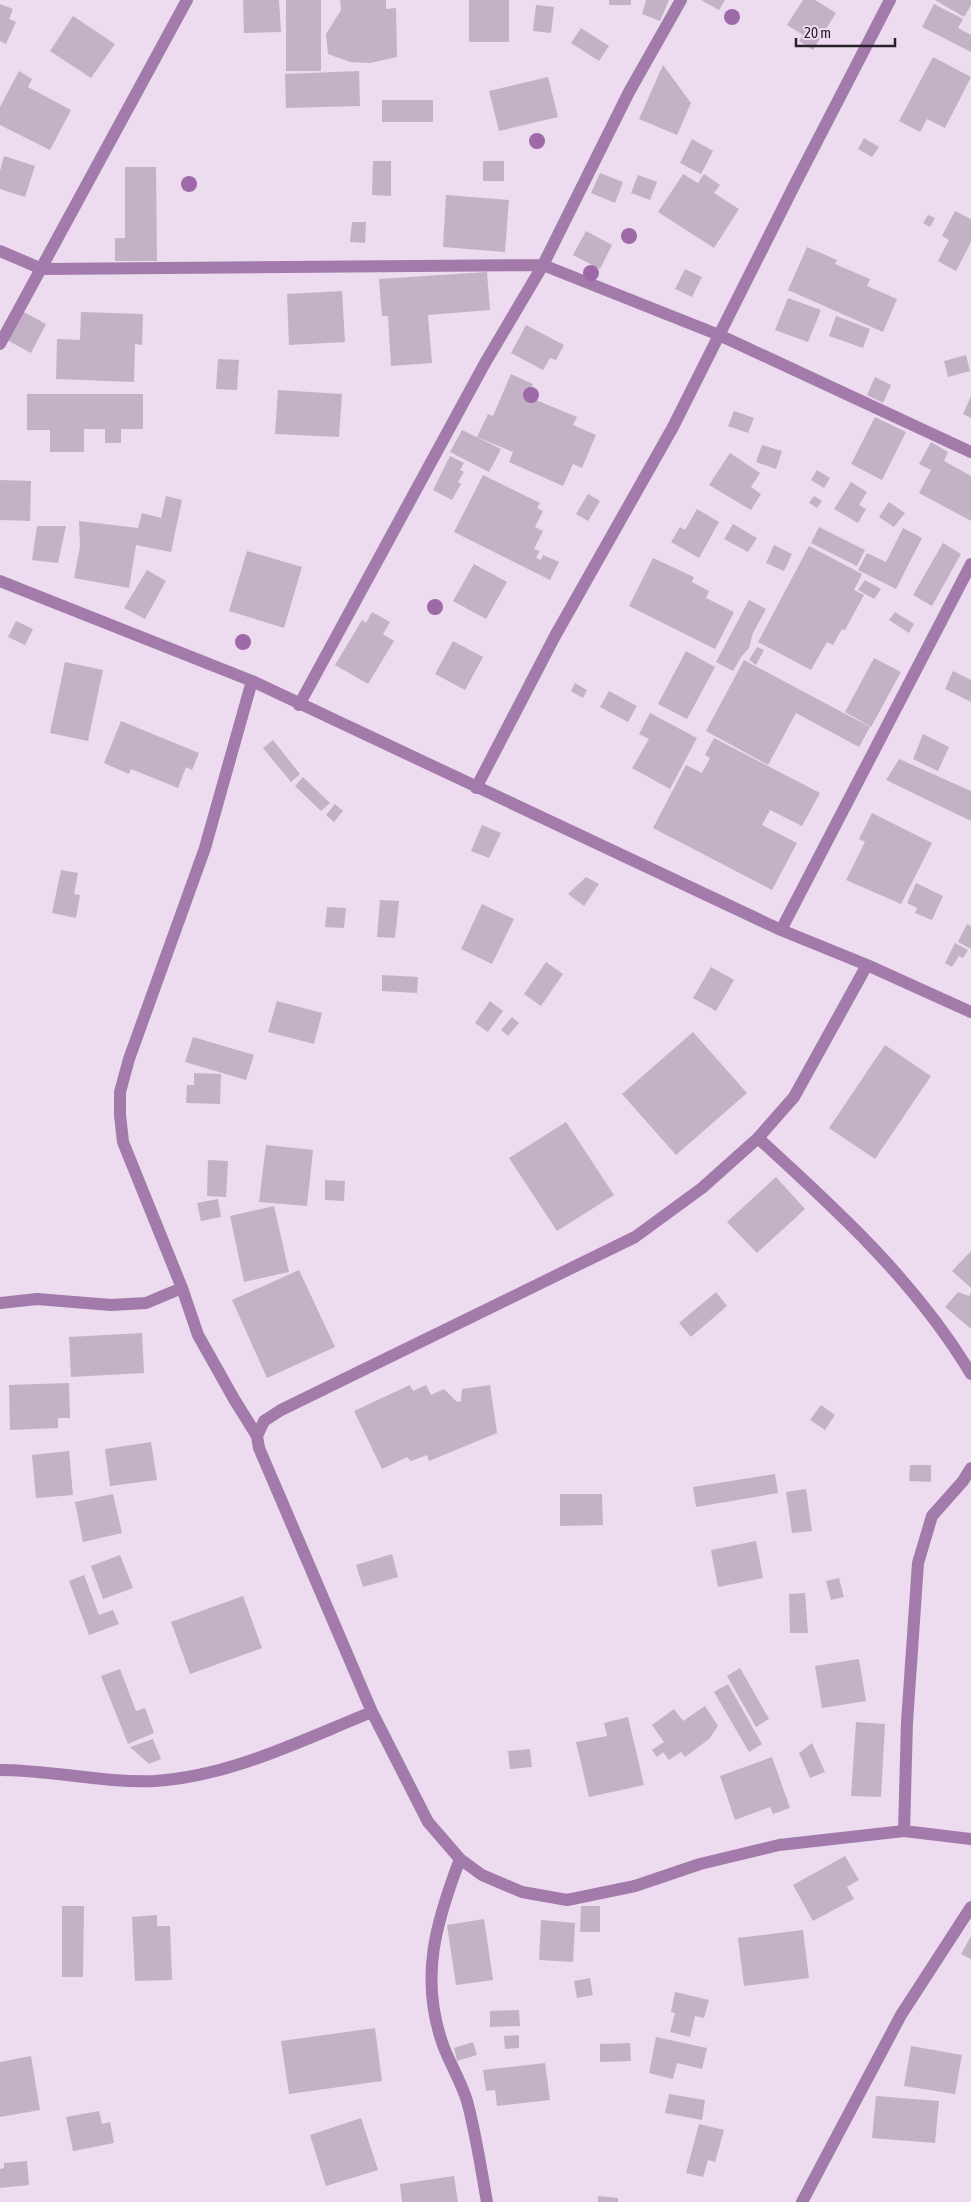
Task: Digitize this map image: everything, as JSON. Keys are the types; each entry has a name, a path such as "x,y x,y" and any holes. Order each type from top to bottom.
{"street":[{"path":"0,344 42,270 187,0"},
{"path":"300,705 485,363 543,265 629,92 681,0"},
{"path":"476,788 555,636 673,427 890,0"},
{"path":"0,251 42,270 543,265 719,335 971,452"},
{"path":"781,930 971,564"},
{"path":"0,581 252,681 781,930 867,965 971,1012"},
{"path":"252,681 205,848 147,1006 120,1092 123,1142 182,1288 198,1335 257,1436 259,1448 372,1712 428,1822 460,1859 482,1875 522,1892 567,1900 635,1886 700,1864 779,1845 904,1831 971,1839"},
{"path":"257,1436 264,1421 281,1410 635,1238 702,1188 758,1138 794,1097 867,965"},
{"path":"758,1138 824,1199 901,1276 957,1351 971,1374"},
{"path":"0,1303 37,1299 111,1305 146,1303 182,1288"},
{"path":"904,1831 907,1722 918,1563 932,1516 963,1481 971,1468"},
{"path":"0,1770 21,1770 88,1780 156,1780 236,1767 372,1712"},
{"path":"460,1859 437,1927 430,1964 432,2002 442,2043 467,2100 488,2202"},
{"path":"802,2202 901,2014 971,1907"}],"building":[{"path":"243,0 279,0 281,32 244,33"},
{"path":"286,0 321,0 321,71 286,71"},
{"path":"340,0 386,0 386,9 396,8 397,57 370,63 350,62 328,54 326,34 341,10"},
{"path":"469,0 509,0 509,42 469,42"},
{"path":"609,0 631,0 631,5 609,5"},
{"path":"646,0 669,0 660,21 642,14"},
{"path":"701,0 725,0 719,10"},
{"path":"803,0 815,0 836,13 813,50 799,41 803,35 787,25"},
{"path":"935,0 971,0 971,5 964,17"},
{"path":"0,4 13,9 9,19 16,22 6,44 0,41"},
{"path":"934,4 963,19 958,28 971,35 971,52 922,27"},
{"path":"536,5 554,7 551,33 533,31"},
{"path":"73,16 115,44 91,78 50,51"},
{"path":"581,28 609,46 599,61 571,43"},
{"path":"933,57 971,77 945,128 927,119 920,132 899,121"},
{"path":"663,65 691,103 677,135 639,119"},
{"path":"19,71 32,79 28,87 71,110 50,150 0,125 0,107"},
{"path":"359,71 360,106 286,108 285,74"},
{"path":"548,77 558,117 499,131 489,91"},
{"path":"382,100 433,100 433,122 382,122"},
{"path":"864,138 879,147 872,157 858,149"},
{"path":"692,139 713,151 701,174 680,163"},
{"path":"4,156 35,166 25,197 0,189 0,171"},
{"path":"373,161 391,161 391,196 372,195"},
{"path":"483,161 504,161 504,181 483,181"},
{"path":"125,167 156,167 157,261 115,261 115,238 125,238"},
{"path":"600,173 623,182 615,203 591,193"},
{"path":"683,174 698,183 704,174 720,185 714,193 739,209 714,248 658,212"},
{"path":"638,175 657,182 650,200 631,193"},
{"path":"446,195 509,200 505,252 443,247"},
{"path":"955,211 971,219 971,242 956,271 938,261 949,240 942,236"},
{"path":"928,215 935,218 930,227 923,223"},
{"path":"352,222 366,222 365,243 350,242"},
{"path":"586,231 612,245 600,269 573,255"},
{"path":"807,247 837,260 835,264 870,279 867,286 897,299 883,332 788,290"},
{"path":"685,269 702,277 692,297 675,289"},
{"path":"487,272 490,310 428,315 432,363 391,366 388,316 382,316 379,279"},
{"path":"342,291 345,342 289,345 287,294"},
{"path":"788,298 821,310 808,342 775,330"},
{"path":"22,311 46,324 31,353 7,340"},
{"path":"81,312 143,314 142,345 135,344 134,382 56,379 57,339 80,340"},
{"path":"836,316 870,329 863,348 829,336"},
{"path":"526,325 564,345 556,360 550,358 543,370 511,353"},
{"path":"966,355 970,371 948,377 944,361"},
{"path":"218,359 239,360 237,390 216,389"},
{"path":"511,374 533,384 530,391 538,395 536,400 577,417 573,425 596,435 582,468 573,464 563,486 509,462 513,452 477,437 488,414 493,416"},
{"path":"875,377 891,385 883,403 867,395"},
{"path":"278,390 342,394 339,437 275,434"},
{"path":"27,394 143,394 143,429 121,429 121,443 105,443 105,429 84,429 84,452 50,452 50,430 27,430"},
{"path":"971,396 971,418 963,414"},
{"path":"734,411 754,418 748,433 728,426"},
{"path":"875,417 906,432 882,480 851,464"},
{"path":"462,430 501,449 489,472 450,452"},
{"path":"931,442 948,452 944,461 971,476 971,521 919,493 931,470 919,464"},
{"path":"762,445 782,451 776,469 756,462"},
{"path":"730,453 760,473 751,487 761,494 751,510 709,485"},
{"path":"450,456 464,463 460,470 464,472 458,482 461,484 452,500 433,490"},
{"path":"817,470 830,478 824,488 811,480"},
{"path":"483,475 540,503 537,508 543,511 535,527 543,531 534,549 540,551 536,558 541,560 543,555 559,562 550,580 454,532"},
{"path":"0,480 31,481 30,521 0,520"},
{"path":"851,482 867,492 859,505 866,509 858,523 834,509"},
{"path":"588,494 600,501 588,521 576,514"},
{"path":"166,496 182,500 171,552 136,545 129,588 74,578 80,547 79,521 138,528 142,513 161,518"},
{"path":"814,496 822,501 817,508 809,503"},
{"path":"889,502 905,513 894,527 879,517"},
{"path":"697,509 719,522 699,558 671,542 680,527 685,530"},
{"path":"733,524 757,538 748,552 724,539"},
{"path":"37,526 66,526 58,563 32,560"},
{"path":"819,527 865,550 857,566 811,543"},
{"path":"903,528 922,538 896,589 858,570 867,553 886,562"},
{"path":"943,543 961,554 932,606 913,595"},
{"path":"774,545 792,554 784,571 766,563"},
{"path":"809,546 862,574 854,590 864,595 845,630 842,629 833,645 827,642 811,670 758,642"},
{"path":"247,551 302,567 284,628 229,611"},
{"path":"653,558 694,577 692,582 709,591 706,598 734,612 715,649 629,606"},
{"path":"474,564 507,582 486,619 453,601"},
{"path":"147,570 166,581 145,619 124,608"},
{"path":"865,580 881,589 874,599 858,590"},
{"path":"749,600 766,609 753,633 749,648 733,671 716,662"},
{"path":"372,612 390,622 383,634 394,641 368,684 335,665 362,620 366,623"},
{"path":"895,612 914,624 909,633 889,620"},
{"path":"16,621 33,629 25,645 8,637"},
{"path":"453,641 483,657 465,690 435,674"},
{"path":"757,647 764,650 756,665 749,660"},
{"path":"686,651 715,667 687,719 658,704"},
{"path":"874,658 901,672 871,727 845,712"},
{"path":"744,660 870,727 859,747 796,713 768,765 706,731"},
{"path":"65,662 103,670 88,741 50,733"},
{"path":"953,671 971,680 971,702 945,689"},
{"path":"575,683 587,690 583,698 571,691"},
{"path":"609,691 637,706 628,722 600,707"},
{"path":"650,713 697,738 670,789 632,768 649,739 639,734"},
{"path":"121,721 199,753 192,770 186,767 178,788 131,769 129,774 104,763"},
{"path":"923,734 949,747 938,771 913,759"},
{"path":"714,738 820,793 802,826 770,810 762,825 797,843 772,890 653,828 686,765 702,773 710,758 705,755"},
{"path":"273,740 300,774 291,782 263,748"},
{"path":"899,759 971,791 971,821 886,780"},
{"path":"303,777 330,803 321,811 295,786"},
{"path":"335,804 343,811 334,822 326,815"},
{"path":"872,813 932,843 901,904 846,880 865,842 859,839"},
{"path":"482,825 501,833 489,858 471,851"},
{"path":"61,870 78,873 74,894 80,895 76,918 52,913"},
{"path":"586,877 599,884 584,906 568,894"},
{"path":"916,883 943,896 932,920 915,913 917,908 907,903"},
{"path":"380,900 399,901 395,938 377,937"},
{"path":"482,904 514,919 492,964 461,949"},
{"path":"327,907 346,908 344,928 325,927"},
{"path":"967,924 971,926 971,949 958,942"},
{"path":"955,943 968,950 963,958 959,956 952,967 945,963"},
{"path":"546,962 563,974 541,1006 524,994"},
{"path":"711,967 734,980 716,1011 693,998"},
{"path":"382,975 418,977 417,993 382,991"},
{"path":"277,1001 322,1013 314,1044 268,1032"},
{"path":"490,1001 503,1011 488,1032 475,1023"},
{"path":"512,1017 519,1023 508,1036 501,1030"},
{"path":"693,1032 747,1093 676,1155 622,1094"},
{"path":"193,1037 254,1055 246,1080 185,1062"},
{"path":"885,1045 931,1076 875,1159 829,1128"},
{"path":"194,1073 221,1074 220,1104 186,1103 187,1085 194,1085"},
{"path":"566,1122 614,1195 557,1231 509,1158"},
{"path":"266,1145 313,1150 307,1206 259,1202"},
{"path":"208,1160 228,1161 226,1197 207,1196"},
{"path":"776,1177 805,1209 757,1253 727,1222"},
{"path":"325,1180 345,1181 344,1201 325,1200"},
{"path":"218,1199 221,1217 201,1221 197,1203"},
{"path":"274,1206 289,1272 244,1282 230,1216"},
{"path":"971,1251 971,1288 952,1271"},
{"path":"299,1270 335,1347 267,1378 232,1300"},
{"path":"716,1292 727,1306 691,1337 679,1323"},
{"path":"958,1292 969,1296 971,1292 971,1329 945,1307"},
{"path":"142,1333 144,1373 71,1377 69,1337"},
{"path":"69,1383 70,1418 58,1418 58,1428 10,1430 9,1385"},
{"path":"410,1385 413,1391 426,1385 431,1395 444,1389 457,1402 461,1401 462,1389 490,1385 497,1433 429,1461 427,1455 411,1461 407,1457 382,1469 354,1411"},
{"path":"821,1405 835,1415 825,1430 810,1420"},
{"path":"151,1442 157,1480 110,1486 105,1449"},
{"path":"69,1451 73,1495 36,1498 32,1455"},
{"path":"910,1465 931,1465 931,1482 909,1481"},
{"path":"775,1474 778,1493 696,1507 693,1487"},
{"path":"806,1489 812,1531 792,1533 786,1492"},
{"path":"113,1494 122,1533 83,1542 75,1502"},
{"path":"560,1494 602,1494 603,1525 560,1526"},
{"path":"756,1541 763,1578 718,1587 711,1550"},
{"path":"392,1554 398,1577 363,1587 356,1565"},
{"path":"120,1555 133,1588 103,1599 91,1566"},
{"path":"84,1575 99,1615 113,1610 119,1624 89,1635 69,1581"},
{"path":"839,1578 844,1597 831,1600 826,1581"},
{"path":"805,1593 808,1633 790,1633 789,1594"},
{"path":"243,1596 262,1648 190,1674 171,1622"},
{"path":"859,1659 866,1701 822,1708 815,1666"},
{"path":"740,1668 769,1719 756,1727 727,1676"},
{"path":"120,1669 136,1711 145,1708 154,1733 128,1744 101,1676"},
{"path":"728,1684 762,1744 749,1752 714,1692"},
{"path":"705,1706 718,1726 709,1739 685,1757 681,1752 669,1760 663,1752 657,1757 652,1750 664,1742 652,1725 674,1709 683,1721"},
{"path":"628,1717 644,1785 589,1797 576,1742 607,1736 604,1723"},
{"path":"856,1722 885,1724 881,1797 851,1796"},
{"path":"153,1739 161,1759 149,1764 130,1747"},
{"path":"812,1743 825,1772 810,1778 799,1753"},
{"path":"530,1749 532,1767 510,1769 508,1751"},
{"path":"772,1757 790,1808 773,1814 770,1807 735,1820 720,1776"},
{"path":"845,1856 859,1880 847,1887 854,1899 813,1921 793,1885"},
{"path":"62,1906 84,1906 83,1977 62,1977"},
{"path":"581,1906 600,1906 600,1932 580,1932"},
{"path":"157,1915 157,1926 170,1926 172,1980 135,1981 132,1917"},
{"path":"484,1919 493,1980 456,1985 447,1925"},
{"path":"541,1920 575,1923 573,1962 539,1960"},
{"path":"803,1930 809,1978 744,1986 738,1938"},
{"path":"971,1936 971,1959 961,1954"},
{"path":"590,1978 593,1995 577,1998 574,1981"},
{"path":"675,1992 709,2000 704,2018 695,2016 690,2037 670,2032 675,2013 671,2012"},
{"path":"519,2010 520,2026 490,2027 490,2011"},
{"path":"375,2028 382,2081 289,2094 281,2041"},
{"path":"519,2035 519,2048 505,2049 504,2036"},
{"path":"656,2037 707,2048 702,2069 677,2063 673,2079 649,2073"},
{"path":"473,2042 477,2055 457,2061 454,2048"},
{"path":"630,2043 631,2061 600,2062 600,2044"},
{"path":"911,2046 962,2055 955,2094 904,2086"},
{"path":"31,2056 40,2110 0,2117 0,2062"},
{"path":"545,2063 550,2100 497,2106 495,2090 486,2091 483,2070"},
{"path":"669,2094 705,2100 702,2120 665,2113"},
{"path":"876,2096 939,2101 935,2143 872,2138"},
{"path":"99,2111 102,2124 110,2122 114,2143 73,2151 66,2117"},
{"path":"361,2118 378,2170 326,2186 310,2135"},
{"path":"699,2124 724,2130 715,2162 708,2160 703,2177 686,2173"},
{"path":"27,2161 29,2185 0,2188 0,2169 4,2168 4,2163"},
{"path":"454,2176 458,2202 402,2202 400,2184"},
{"path":"598,2196 618,2198 618,2202 598,2202"}]}
